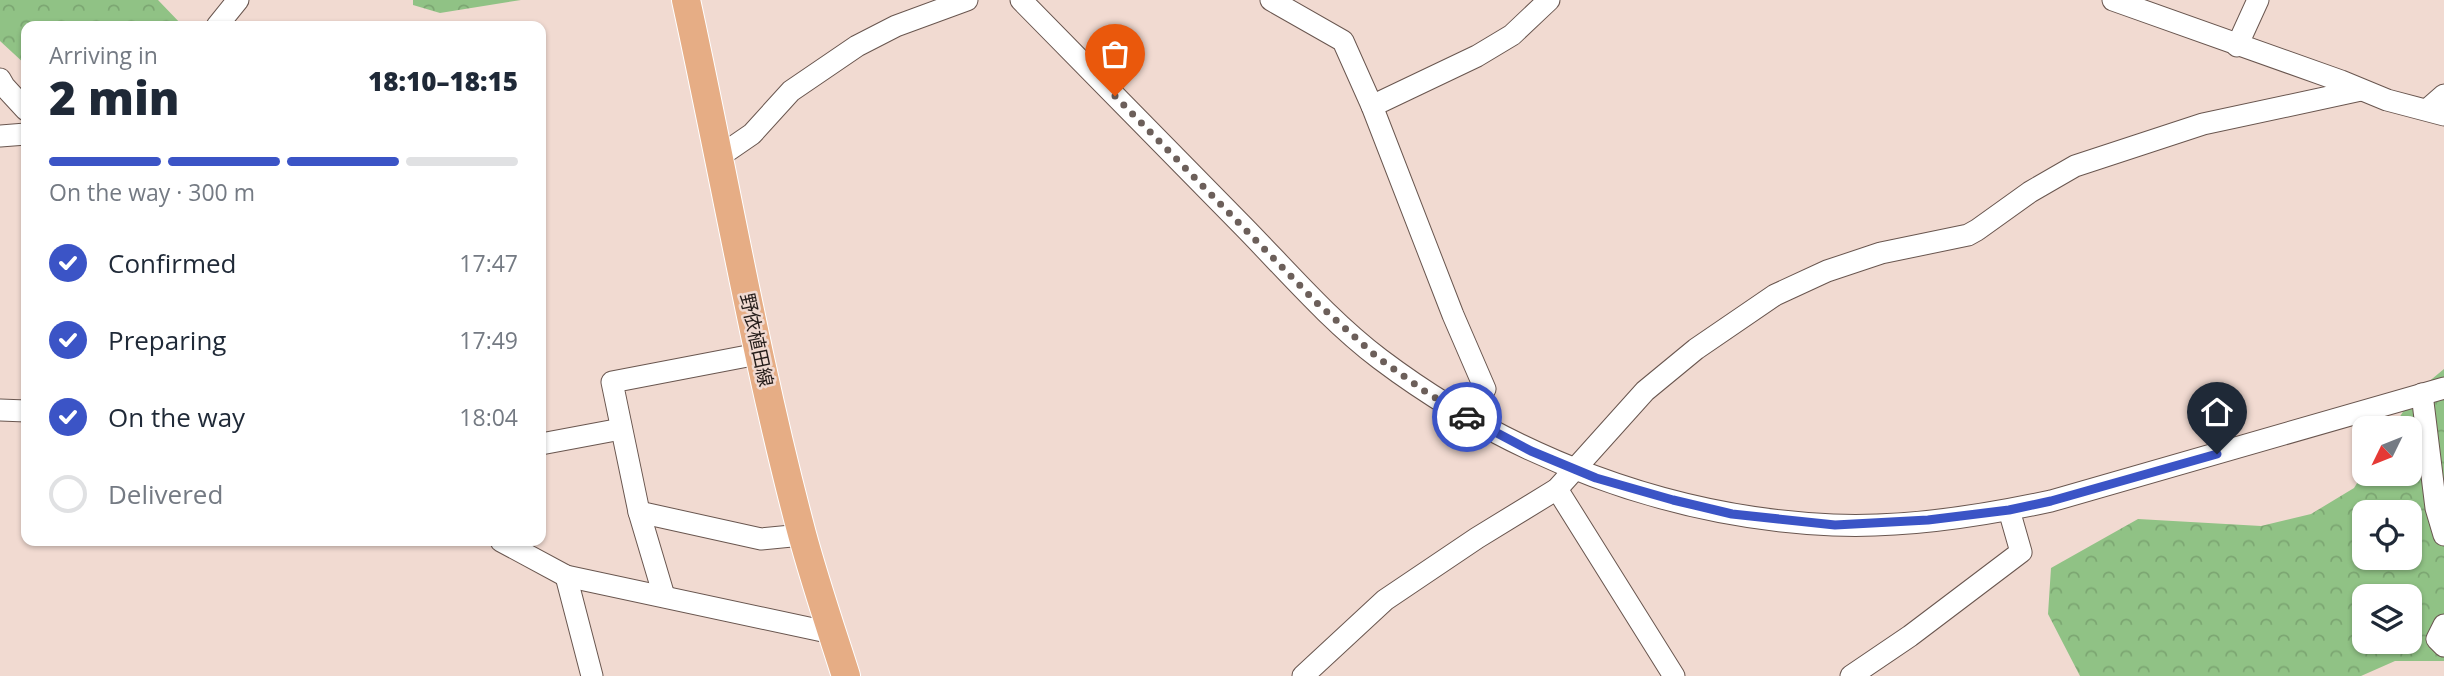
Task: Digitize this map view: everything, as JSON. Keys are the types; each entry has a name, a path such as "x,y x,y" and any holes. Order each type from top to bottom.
{"main road":[{"name":"野依植田線","path":"686,0 720,156 758,354 802,535 846,676"}],"street":[{"path":"221,21 237,0"},
{"path":"720,156 752,134 791,91 858,46 896,26 967,0"},
{"path":"1021,0 1317,303 1377,357 1426,392 1531,451 1576,471 1673,500 1732,514 1835,525 1882,524 2009,510 2051,501 2444,388"},
{"path":"1271,0 1343,41 1372,106 1453,315 1485,389 1467,417"},
{"path":"1372,106 1477,56 1512,35 1549,0"},
{"path":"2113,0 2387,100 2436,112 2444,95"},
{"path":"2237,46 2258,0"},
{"path":"0,79 21,105"},
{"path":"1303,676 1385,600 1477,538 1558,489 1645,390 1696,349 1775,295 1827,271 1881,253 1968,235 2030,192 2075,166 2203,124 2361,90"},
{"path":"0,136 21,134"},
{"path":"664,596 639,512 611,382 758,354"},
{"path":"2422,394 2436,508 2444,535"},
{"path":"0,410 21,411"},
{"path":"546,443 621,429"},
{"path":"1558,489 1675,676"},
{"path":"1851,676 1910,636 2021,552 2009,510"},
{"path":"639,512 761,539 802,535"},
{"path":"510,546 565,576 832,633"},
{"path":"565,576 592,676"},
{"path":"2444,625 2437,639 2444,646"}],"green space":[{"path":"0,0 158,0 178,21 21,21 21,60 0,41"},
{"path":"413,0 521,0 440,13 413,5"},
{"path":"2444,369 2444,661 2395,661 2361,676 2080,676 2048,614 2051,568 2138,519 2261,526 2311,514 2355,486 2422,486 2422,416 2400,416 2415,393"}],"way so far":[{"path":"1115,96 1317,303 1377,357 1467,417"}],"route":[{"path":"1467,417 1531,451 1596,478 1732,514 1835,525 1882,524 2009,510 2051,501 2217,454"}]}
